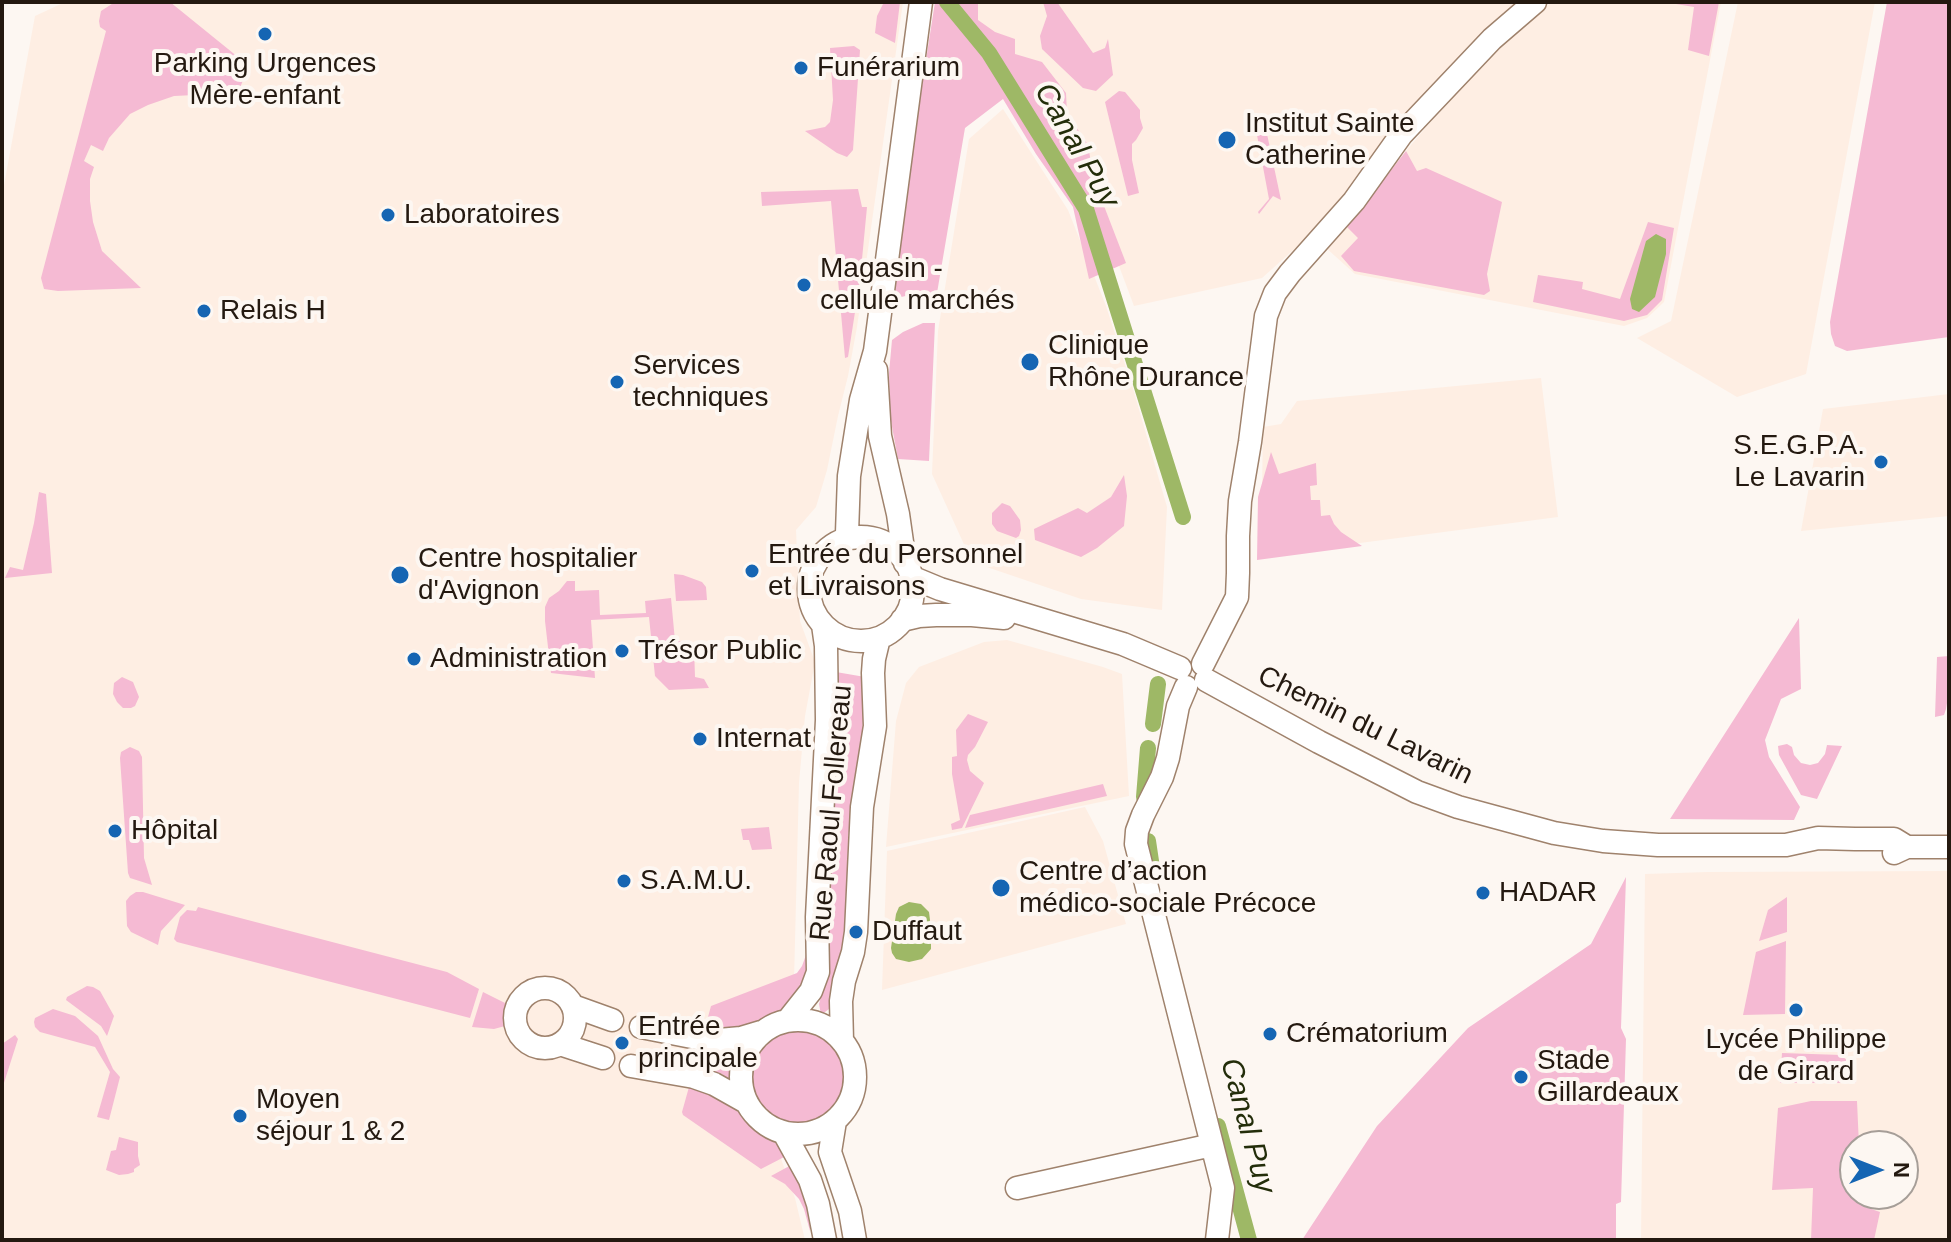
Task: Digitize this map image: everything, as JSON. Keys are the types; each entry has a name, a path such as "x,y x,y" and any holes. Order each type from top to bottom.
{"street":[{"path":"844,540 847,533 849,476 861,400 875,351 921,2"},
{"path":"1217,1240 1223,1188 1136,844 1143,815 1162,777 1178,706 1238,590 1240,501 1266,316 1275,293 1290,273 1354,201 1411,125 1492,39 1535,2"},
{"path":"875,351 880,436 898,514 912,592 909,607 902,620 888,634 867,641 843,638 823,625 811,603 810,578 815,566 828,549 844,540 872,539 885,543 896,552 908,570"},
{"name":"Chemin du Lavarin","path":"908,570 940,589 1123,644 1194,675 1417,792 1506,822 1554,833 1633,844 1786,845 1818,853 1894,853 1907,847 1949,847"},
{"name":"Chemin du Lavarin","path":"902,620 919,616 972,615 1045,621"},
{"name":"Rue Raoul Follereau","path":"788,1020 811,991 818,972 817,904 827,720 823,625"},
{"name":"Rue Raoul Follereau","path":"842,1041 841,996 856,932 862,807 875,726 873,673 879,638"},
{"path":"538,988 560,991 573,1006 574,1028 560,1044 544,1048 535,1046 525,1041 518,1031 515,1022 519,1002 527,993 538,988"},
{"path":"573,1006 612,1020"},
{"path":"641,1027 719,1040 741,1038 788,1020 803,1019 818,1023 842,1041 854,1064 855,1077 849,1103 835,1121 809,1133 784,1133 761,1122 746,1102 740,1072 743,1057 761,1032"},
{"path":"560,1044 603,1058"},
{"path":"631,1066 694,1077 746,1102"},
{"path":"835,1121 830,1152 850,1211 855,1240"},
{"path":"784,1133 810,1180 825,1240"},
{"path":"1017,1188 1212,1145"}],"shaded area":[{"name":"Centre hospitalier d'Avignon","path":"65,2 903,2 848,376 816,507 796,530 800,621 815,662 805,716 799,783 794,981 717,1068 727,1115 779,1153 795,1198 805,1240 2,1240 2,196 35,16"},
{"path":"115,2 170,2 249,66 239,90 229,100 195,95 174,96 130,114 109,138 103,151 91,145 84,161 94,167 90,179 90,201 102,251 141,288 44,289 41,278 106,31 100,27 101,11"},
{"path":"884,2 900,2 895,43 875,33 877,16"},
{"path":"935,2 978,2 978,20 995,32 1015,39 1015,54 1042,62 1066,93 1067,113 1088,145 1094,180 1126,263 1089,279 1073,207 1003,99 965,128 937,293 918,293 893,299"},
{"name":"Institut Sainte Catherine","path":"956,2 1523,2 1329,218 1262,278 1134,306 1080,162"},
{"path":"1043,2 1057,2 1093,53 1105,48 1108,39 1113,75 1096,91 1083,88 1042,49 1040,36 1047,16"},
{"path":"1552,2 1721,2 1664,302 1647,318 1624,326 1355,274 1325,247 1427,126 1515,30"},
{"path":"1664,2 1719,2 1709,56 1688,50 1694,7"},
{"path":"1738,2 1875,2 1806,374 1737,397 1637,338 1671,321"},
{"path":"1887,2 1949,2 1949,337 1847,351 1835,346 1830,322"},
{"path":"854,46 860,50 853,150 847,157 805,131 825,127 830,122 833,100 830,48"},
{"path":"1119,91 1125,92 1140,110 1143,128 1132,144 1139,193 1128,196 1105,102"},
{"name":"Clinique Rhône Durance","path":"1003,109 1068,210 1106,306 1134,392 1167,507 1162,610 1081,599 972,562 932,474 938,331 969,139"},
{"path":"1267,134 1281,200 1273,196 1259,214 1269,199 1257,135"},
{"path":"1406,151 1417,171 1426,168 1502,202 1487,274 1490,291 1484,295 1354,271 1341,256 1358,238 1347,227"},
{"path":"858,189 862,207 867,207 860,280 848,357 845,358 831,201 762,206 761,192"},
{"path":"1648,222 1674,228 1662,300 1647,315 1624,321 1533,302 1538,275 1583,282 1582,289 1620,299"},
{"path":"1656,234 1666,239 1666,254 1655,297 1639,312 1632,309 1630,299 1646,241"},
{"path":"923,323 935,323 929,461 898,459 890,416 892,340"},
{"path":"1541,378 1558,517 1261,556 1263,427 1281,424 1297,401"},
{"name":"S.E.G.P.A. Le Lavarin","path":"1949,394 1949,516 1801,531 1823,409"},
{"path":"1271,452 1279,474 1316,463 1317,485 1310,486 1311,500 1320,500 1321,516 1330,515 1341,532 1362,546 1257,560 1258,497"},
{"path":"1124,475 1127,496 1124,526 1097,548 1081,557 1035,540 1034,529 1078,508 1087,513 1111,497"},
{"path":"39,492 46,494 52,573 5,578 10,567 23,570"},
{"path":"1002,503 1010,506 1020,520 1021,530 1016,538 997,531 992,524 992,513"},
{"path":"674,574 702,582 706,587 707,600 676,601"},
{"path":"567,581 575,581 575,591 599,590 600,615 646,613 645,601 671,598 675,641 688,641 688,647 694,647 695,677 704,679 709,688 669,690 655,676 649,617 591,620 595,678 551,673 545,607 549,598"},
{"path":"1799,618 1801,689 1781,699 1765,740 1769,757 1800,807 1794,820 1670,819"},
{"path":"1007,640 1122,674 1129,796 886,847 896,721 906,683 919,667 984,642"},
{"path":"1949,656 1946,709 1944,715 1935,717 1937,657"},
{"path":"836,672 865,677 862,741 848,838 847,926 829,1009 821,1015 819,1004 827,976 839,696"},
{"path":"122,677 133,682 139,697 131,708 123,708 113,694 114,683"},
{"path":"968,714 988,722 967,760 970,771 984,783 962,828 952,830 951,824 960,820 952,757 957,756 956,730"},
{"path":"1787,744 1801,763 1810,765 1818,763 1827,745 1842,746 1817,799 1801,795 1779,755 1778,746"},
{"path":"130,747 139,751 142,757 144,858 152,885 130,878 128,873 120,758 121,752"},
{"path":"1103,784 1107,796 965,828 970,815"},
{"name":"Centre d’action médico-sociale Précoce","path":"1085,807 1103,841 1126,924 882,990 887,851"},
{"path":"769,827 772,849 752,850 749,840 743,840 741,829"},
{"name":"Lycée Philippe de Girard","path":"1949,871 1949,1240 1641,1240 1645,874"},
{"name":"Stade Gillardeaux","path":"1626,877 1621,1028 1626,1039 1621,1202 1616,1204 1616,1240 1302,1240 1377,1126 1468,1028 1591,944"},
{"path":"136,892 185,905 161,931 158,945 131,932 127,926 126,901"},
{"path":"1787,897 1787,932 1759,941 1768,910"},
{"path":"909,902 921,904 929,912 931,949 922,959 909,962 896,959 891,948 896,914 899,907"},
{"path":"198,907 447,972 479,989 470,1018 177,942 174,939 180,917 187,910 196,911"},
{"path":"810,929 807,980 787,1006 742,1028 705,1028 711,1006 797,973 806,955"},
{"path":"1786,941 1785,1014 1743,1015 1756,952"},
{"path":"87,986 100,991 114,1016 107,1036 101,1026 66,1000"},
{"path":"483,992 505,1003 505,1026 494,1029 472,1027"},
{"path":"53,1009 75,1016 98,1036 120,1077 109,1120 97,1117 110,1072 95,1047 40,1032 35,1027 35,1018"},
{"path":"799,1027 817,1031 833,1041 843,1057 847,1075 843,1093 833,1109 817,1119 799,1123 781,1119 765,1109 755,1093 751,1075 755,1057 765,1041 781,1031"},
{"path":"15,1035 18,1039 3,1086 2,1044"},
{"path":"700,1045 739,1046 732,1081 722,1074 694,1067"},
{"path":"1782,1053 1841,1055 1852,1065 1856,1083 1780,1083"},
{"path":"689,1087 700,1087 728,1102 788,1155 761,1169 683,1115"},
{"path":"1811,1101 1857,1101 1858,1130 1839,1130 1839,1210 1880,1212 1874,1240 1811,1240 1813,1188 1772,1190 1778,1108"},
{"path":"119,1137 138,1142 140,1165 128,1174 119,1175 106,1170"},
{"path":"793,1164 805,1195 810,1231 799,1199 785,1184 771,1176"}],"waterway":[{"name":"Canal Puy","path":"947,2 989,53 1086,209 1183,517"},
{"name":"Canal Puy","path":"1153,724 1158,684"},
{"name":"Canal Puy","path":"1144,797 1148,748"},
{"name":"Canal Puy","path":"1148,841 1152,868"},
{"name":"Canal Puy","path":"1218,1126 1249,1240"}],"place":[{"name":"Parking Urgences Mère-enfant","path":"265,34"},
{"name":"Funérarium","path":"801,68"},
{"name":"Institut Sainte Catherine","path":"1227,140"},
{"name":"Laboratoires","path":"388,215"},
{"name":"Magasin - cellule marchés","path":"804,285"},
{"name":"Relais H","path":"204,311"},
{"name":"Clinique Rhône Durance","path":"1030,362"},
{"name":"Services techniques","path":"617,382"},
{"name":"S.E.G.P.A. Le Lavarin","path":"1881,462"},
{"name":"Entrée du Personnel et Livraisons","path":"752,571"},
{"name":"Centre hospitalier d'Avignon","path":"400,575"},
{"name":"Trésor Public","path":"622,651"},
{"name":"Administration","path":"414,659"},
{"name":"Internat","path":"700,739"},
{"name":"Hôpital","path":"115,831"},
{"name":"S.A.M.U.","path":"624,881"},
{"name":"Centre d’action médico-sociale Précoce","path":"1001,888"},
{"name":"HADAR","path":"1483,893"},
{"name":"Duffaut","path":"856,932"},
{"name":"Lycée Philippe de Girard","path":"1796,1010"},
{"name":"Crématorium","path":"1270,1034"},
{"name":"Entrée principale","path":"622,1043"},
{"name":"Stade Gillardeaux","path":"1521,1077"},
{"name":"Moyen séjour 1 & 2","path":"240,1116"}]}
